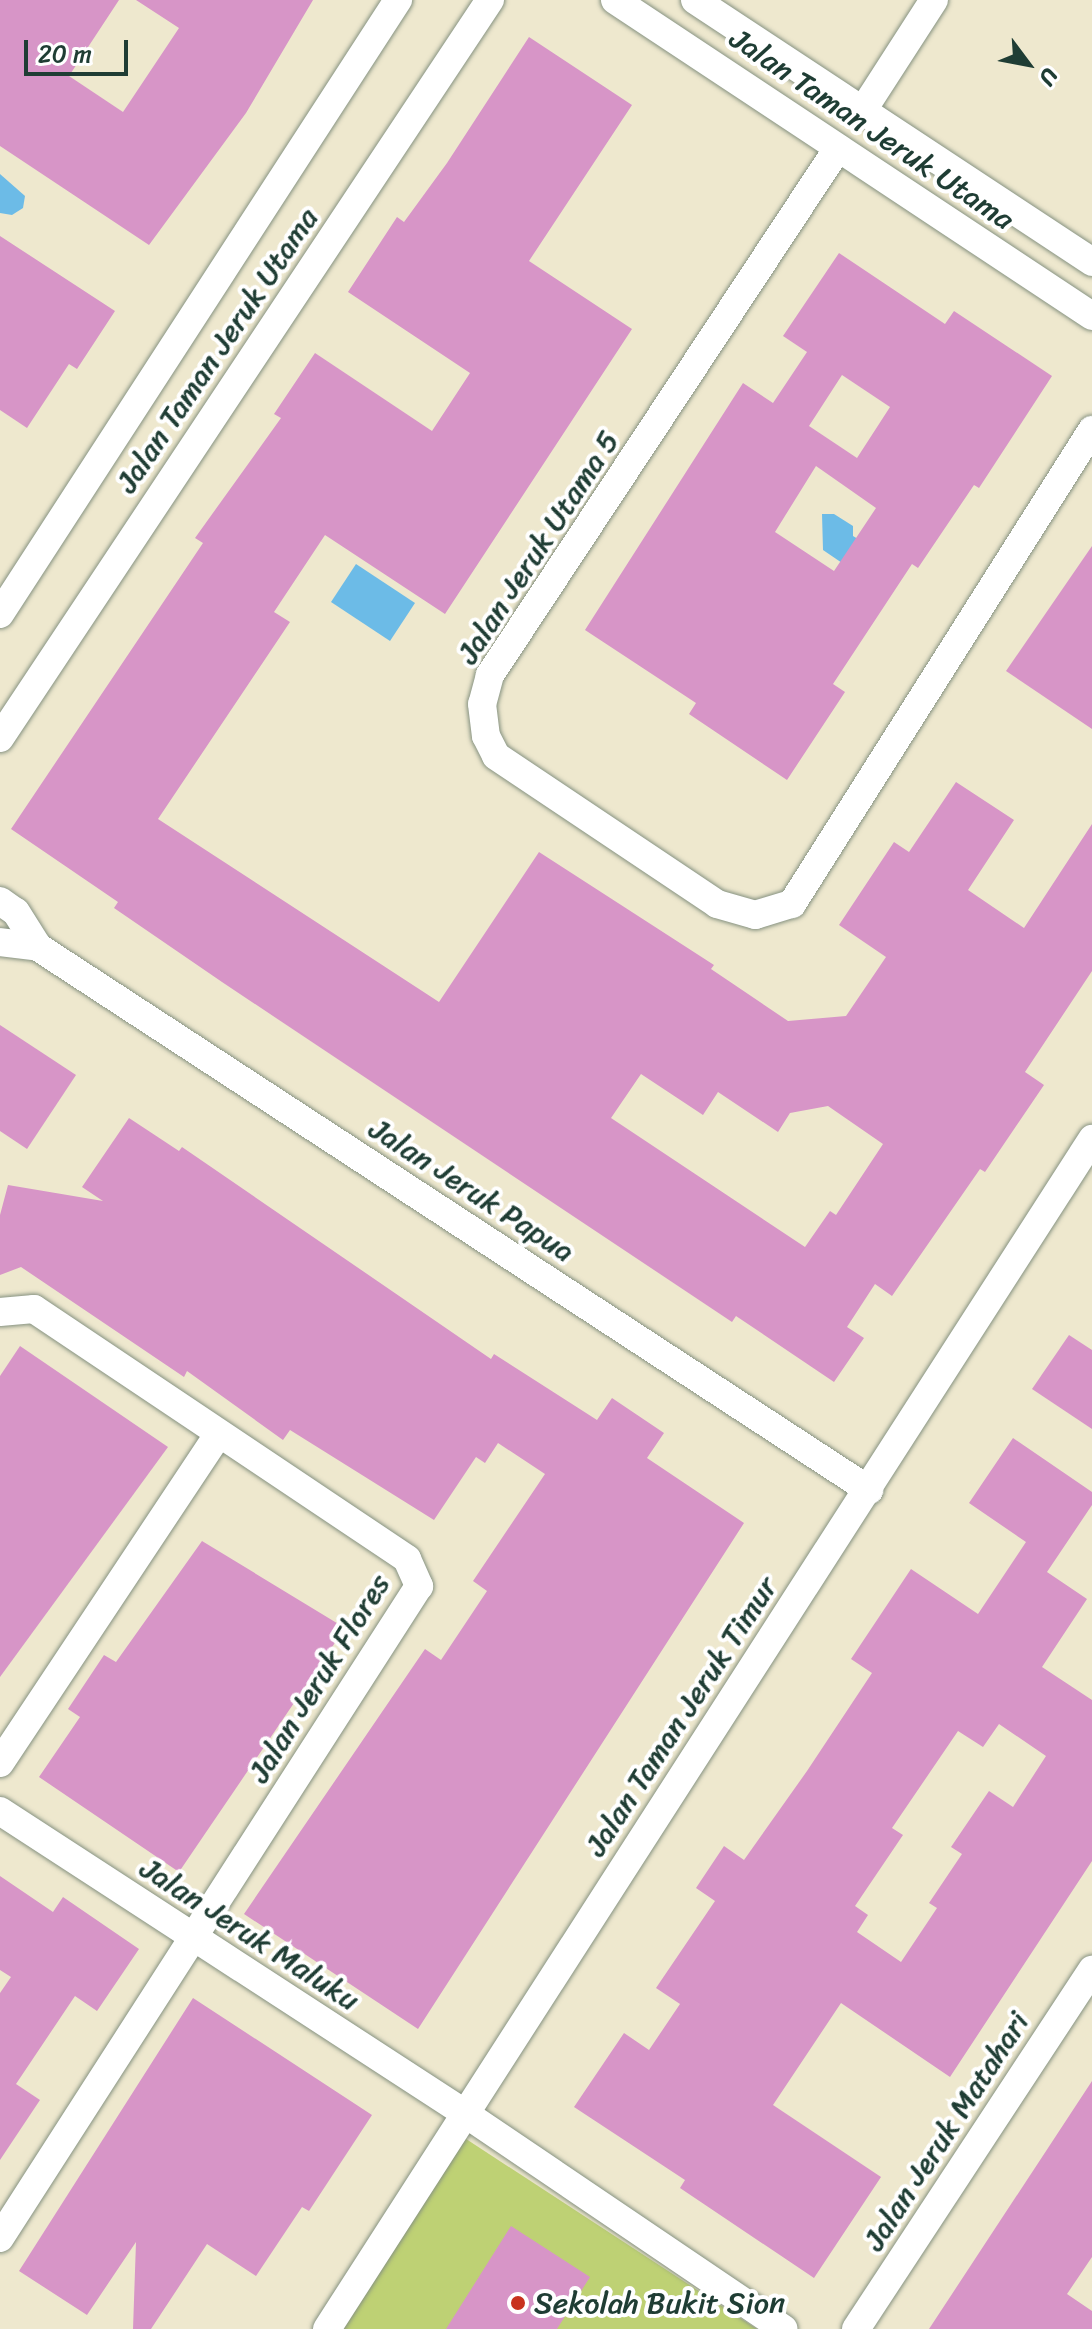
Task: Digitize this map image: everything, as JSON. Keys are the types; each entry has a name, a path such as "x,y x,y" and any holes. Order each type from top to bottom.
{"street":[{"name":"Jalan Taman Jeruk Utama","path":"0,614 398,0"},
{"name":"Jalan Taman Jeruk Utama","path":"0,738 490,0"},
{"name":"Jalan Taman Jeruk Utama","path":"615,0 1092,316"},
{"name":"Jalan Taman Jeruk Utama","path":"695,0 1092,262"},
{"path":"863,110 934,0"},
{"name":"Jalan Jeruk Utama 5","path":"838,148 490,675 482,704 486,736 496,756 717,904 755,915 792,904 1092,430"},
{"name":"Jalan Jeruk Papua","path":"0,901 16,912 38,947 869,1490"},
{"name":"Jalan Jeruk Papua","path":"0,942 38,947"},
{"name":"Jalan Taman Jeruk Timur","path":"327,2329 463,2112 869,1490 1092,1139"},
{"name":"Jalan Jeruk Flores","path":"0,1312 34,1309 407,1559 419,1586 0,2238"},
{"path":"0,1763 218,1435"},
{"name":"Jalan Jeruk Maluku","path":"0,1811 463,2112 783,2329"},
{"name":"Jalan Jeruk Matahari","path":"856,2329 1092,1970"}],"green space":[{"path":"457,2133 757,2329 333,2329"}],"water":[{"path":"0,174 25,196 23,208 12,215 0,213"},
{"path":"822,514 834,514 853,526 853,536 886,556 870,582 823,550"},
{"path":"356,564 415,603 390,641 331,602"}],"building":[{"path":"0,0 119,0 69,76 123,112 179,28 136,0 313,0 246,113 149,245 0,146"},
{"path":"529,37 632,105 529,261 632,329 445,614 325,535 274,612 290,622 158,819 439,1002 539,852 714,965 711,969 788,1021 846,1016 886,957 839,925 894,842 909,852 956,782 1014,820 968,890 1024,928 1092,824 1092,971 1025,1072 1044,1085 985,1172 980,1169 892,1296 875,1284 847,1327 864,1338 834,1382 736,1316 732,1322 222,982 114,908 118,902 11,829 203,543 195,538 281,418 274,414 315,353 432,431 470,373 348,292 397,217 404,222 447,163","holes":["641,1074 703,1115 718,1092 778,1132 790,1113 828,1106 883,1144 836,1215 830,1211 805,1247 611,1118"]},
{"path":"0,236 115,311 77,369 69,364 27,428 0,410"},
{"path":"839,253 945,324 954,311 1052,376 979,488 974,485 918,568 912,564 833,684 845,692 787,780 689,714 696,703 585,630 743,383 773,403 807,352 783,336","holes":["842,375 890,407 857,458 809,426","816,466 876,508 834,571 775,532"]},
{"path":"1092,546 1092,729 1006,671"},
{"path":"0,1025 76,1075 27,1149 0,1131"},
{"path":"129,1118 179,1151 182,1147 491,1359 494,1354 597,1420 612,1398 664,1433 647,1458 744,1523 418,2029 244,1914 425,1649 441,1660 487,1591 473,1581 545,1474 498,1443 485,1463 476,1457 434,1520 290,1430 283,1440 187,1371 184,1377 21,1267 0,1275 0,1215 8,1185 103,1201 82,1187"},
{"path":"1069,1335 1092,1350 1092,1429 1032,1389"},
{"path":"20,1346 168,1447 0,1677 0,1376"},
{"path":"1013,1438 1092,1492 1092,1505 1047,1572 1087,1599 1042,1667 1092,1700 1092,1861 950,2077 841,2003 773,2105 881,2177 814,2278 680,2188 685,2180 574,2107 624,2033 649,2050 680,2004 656,1988 715,1901 696,1888 724,1846 744,1860 807,1771 872,1673 851,1659 911,1569 978,1614 1026,1542 969,1503","holes":["999,1724 1046,1756 1013,1807 989,1791 951,1847 962,1854 929,1903 937,1908 901,1962 857,1932 868,1915 855,1906 903,1835 892,1828 958,1731 983,1747"]},
{"path":"202,1541 345,1628 179,1872 39,1777 80,1717 68,1709 104,1655 116,1662"},
{"path":"0,1876 53,1912 63,1897 139,1949 97,2011 75,1996 16,2084 40,2100 0,2160 0,1993 11,1977 0,1970"},
{"path":"193,1998 372,2115 309,2211 302,2207 256,2276 207,2244 151,2329 133,2329 136,2242 87,2315 19,2271"},
{"path":"1092,2081 1092,2257 1067,2294 1092,2311 1092,2329 929,2329"},
{"name":"Sekolah Bukit Sion","path":"511,2226 590,2277 557,2329 446,2329"}],"place":[{"name":"Sekolah Bukit Sion","path":"518,2303"}]}
